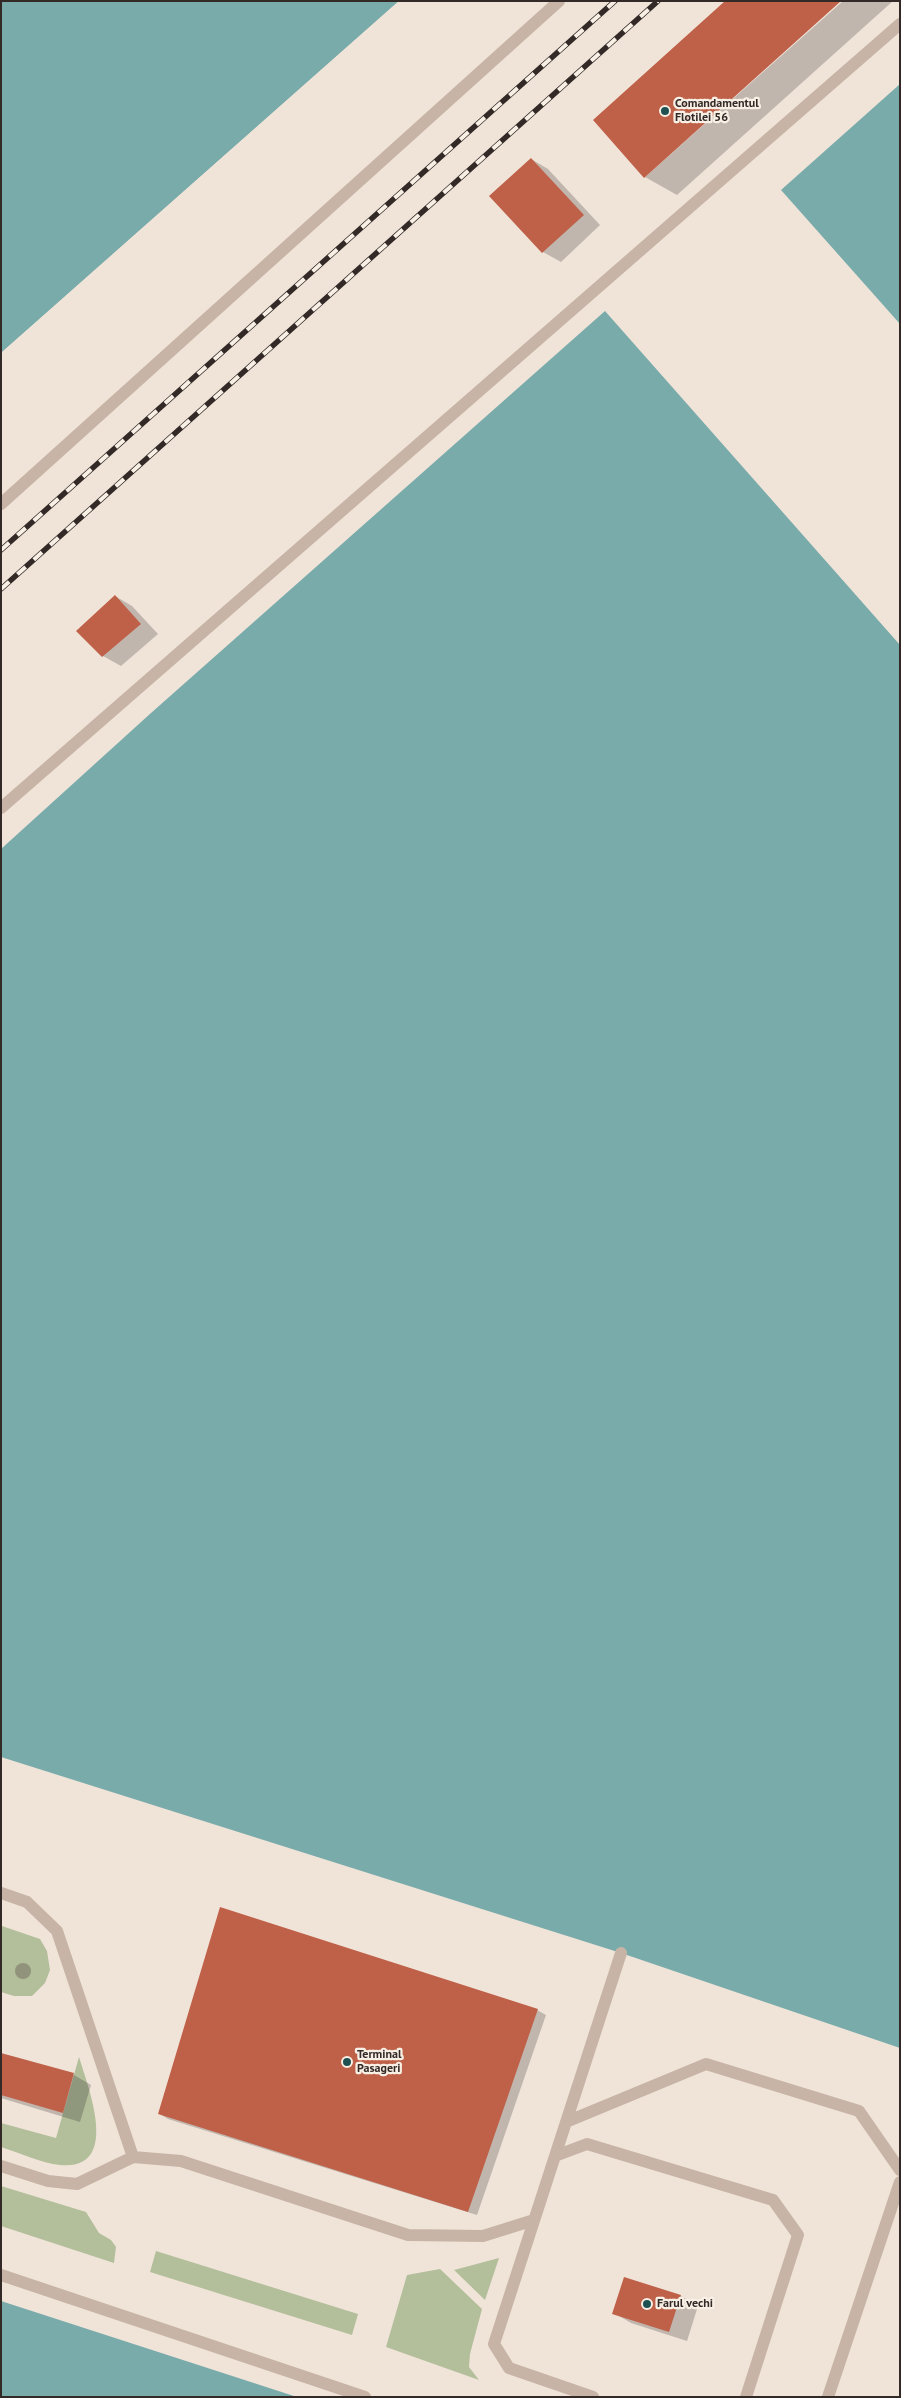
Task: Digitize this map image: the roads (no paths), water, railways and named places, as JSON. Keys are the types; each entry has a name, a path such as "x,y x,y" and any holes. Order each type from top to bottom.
{"lane":[{"path":"1,504 559,1"},
{"path":"1,808 900,24"},
{"path":"1,1893 27,1902 57,1931 133,2158"},
{"path":"593,2397 509,2368 494,2344 621,1953"},
{"path":"566,2122 706,2064 859,2112 900,2170"},
{"path":"555,2156 587,2144 773,2200 798,2235 746,2397"},
{"path":"1,2166 48,2181 77,2184 133,2158 181,2161 408,2235 483,2236 534,2220"},
{"path":"828,2397 900,2182"},
{"path":"1,2275 365,2397"}],"water":[{"path":"1,1 399,1 1,353"},
{"path":"900,84 900,324 781,190"},
{"path":"605,311 900,645 900,2048 621,1953 1,1757 1,849 151,713"},
{"path":"1,2301 297,2397 1,2397"}],"railway":[{"path":"1,550 615,1"},
{"path":"1,589 658,1"}],"place":[{"name":"Comandamentul Flotilei 56","path":"665,111"},
{"name":"Terminal Pasageri","path":"347,2062"},
{"name":"Farul vechi","path":"647,2304"}]}
